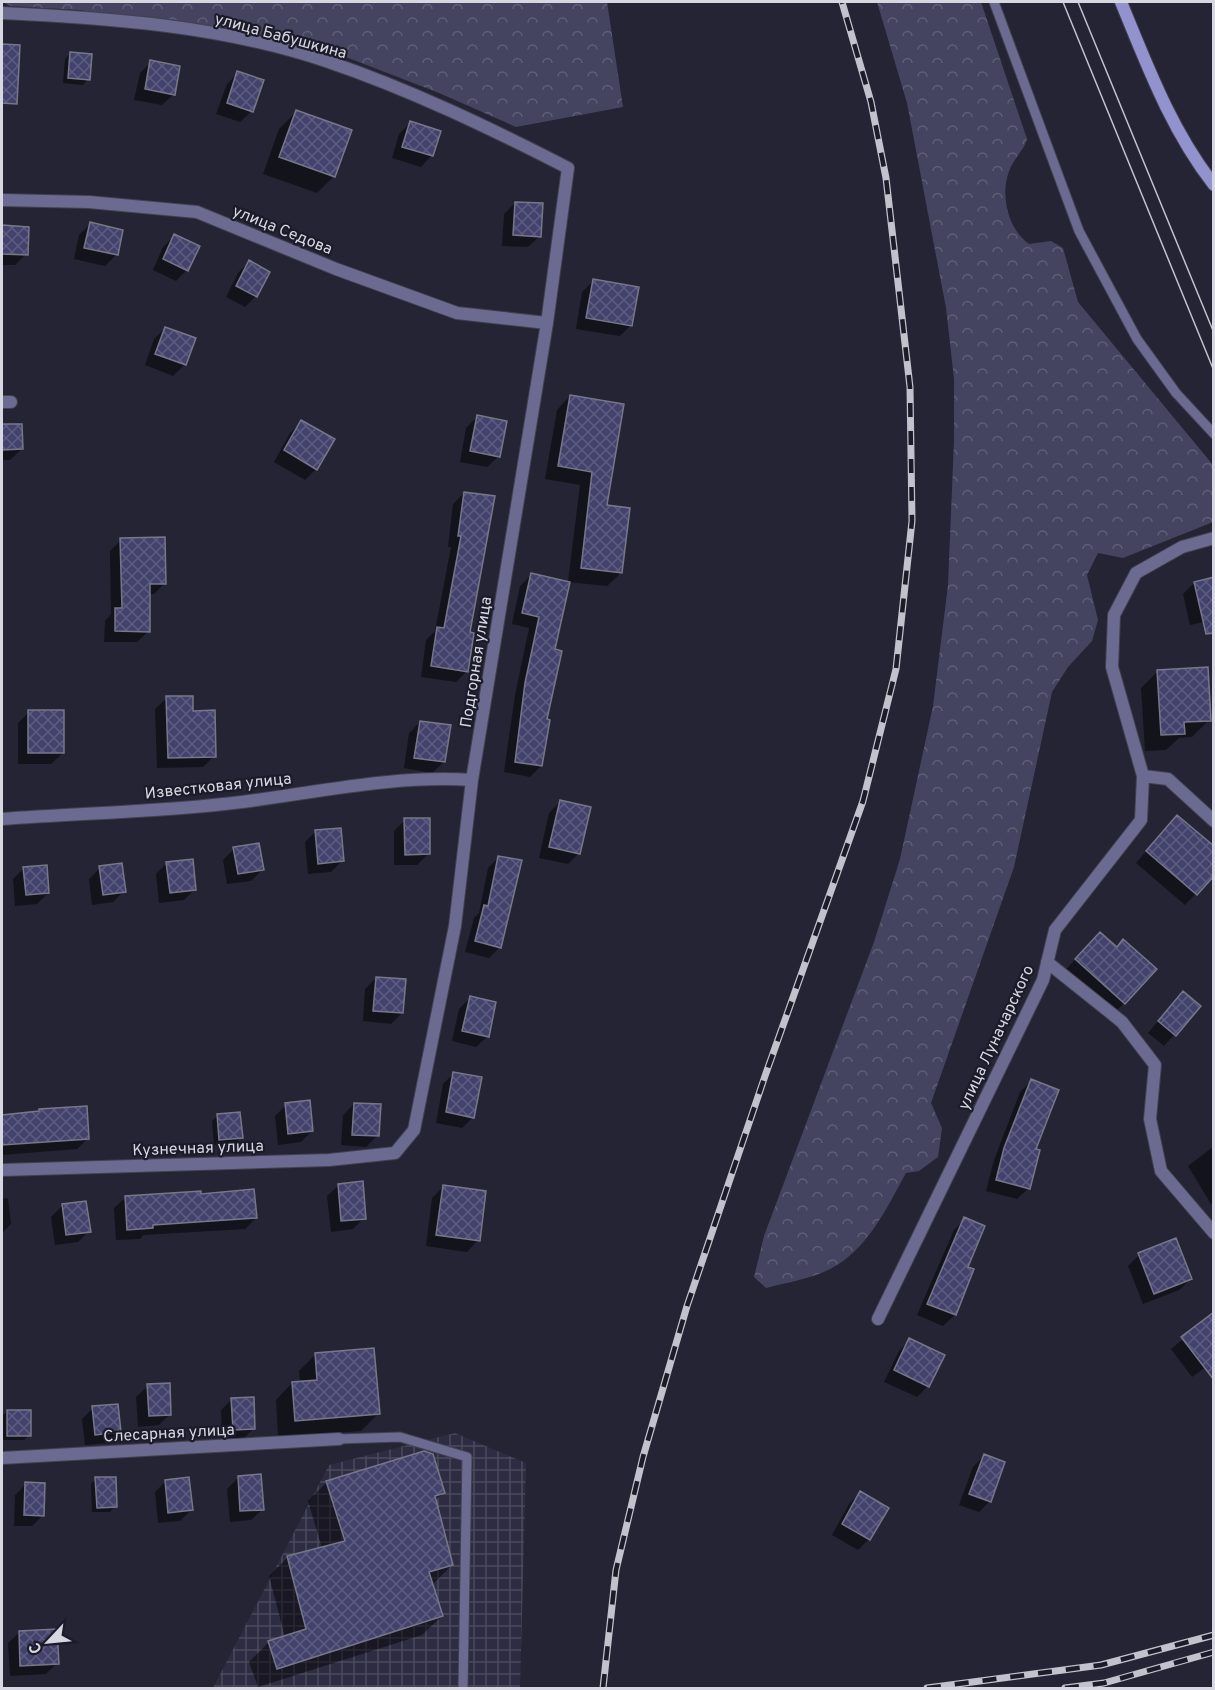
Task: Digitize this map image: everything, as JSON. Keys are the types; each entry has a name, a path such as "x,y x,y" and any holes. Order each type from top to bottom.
{"main road":[{"path":"1121,2 1175,125 1197,164 1214,185"}],"street":[{"name":"улица Бабушкина","path":"2,13 82,17 214,33 325,61 432,103 568,168"},
{"name":"Подгорная улица","path":"395,1153 414,1130 454,926 472,780 547,323 568,168"},
{"name":"улица Седова","path":"2,200 89,202 197,212 336,269 457,313 547,323"},
{"name":"улица Луначарского","path":"878,1319 1043,980 1055,930 1141,820 1143,776 1112,667 1114,615 1136,573 1182,547 1214,538"},
{"path":"1143,776 1152,775 1168,779 1214,821"},
{"name":"Известковая улица","path":"2,819 240,802 345,785 472,780"},
{"path":"1047,962 1122,1022 1155,1065 1150,1119 1161,1171 1214,1233"},
{"name":"Кузнечная улица","path":"2,1170 329,1160 395,1153"},
{"name":"Слесарная улица","path":"2,1458 339,1439"}],"lane":[{"path":"994,2 1079,231 1137,339 1176,393 1214,434"},
{"path":"339,1439 400,1437 467,1457 463,1689"}],"shaded area":[{"path":"455,1433 526,1463 520,1688 213,1688 329,1465"}],"green space":[{"path":"2,2 607,2 623,107 516,127 439,93 333,52 261,35 78,10 11,6"},
{"path":"877,2 981,2 1027,139 1008,173 1005,195 1010,218 1021,237 1029,244 1051,241 1063,248 1078,302 1213,465 1213,522 1123,558 1098,553 1087,575 1098,620 1092,641 1068,667 1052,692 1014,867 931,1103 942,1128 938,1157 919,1171 906,1173 877,1224 848,1257 821,1273 766,1288 754,1277 764,1236 874,942 900,859 933,706 948,585 954,441 954,379 946,308 907,103"}],"building":[{"path":"2,44 20,45 17,104 2,103"},
{"path":"70,52 92,54 90,80 68,78"},
{"path":"150,60 180,66 175,95 145,89"},
{"path":"237,71 264,80 253,112 227,103"},
{"path":"296,110 352,130 335,177 279,157"},
{"path":"410,121 441,131 433,156 402,147"},
{"path":"515,202 543,203 541,237 513,235"},
{"path":"90,222 123,230 118,255 84,248"},
{"path":"2,225 29,227 28,255 2,254"},
{"path":"174,234 200,246 188,271 163,259"},
{"path":"249,260 270,272 257,297 236,286"},
{"path":"593,279 639,287 632,326 586,318"},
{"path":"165,327 196,338 186,365 155,354"},
{"path":"570,395 624,404 607,505 630,508 622,573 581,568 592,472 558,466"},
{"path":"477,415 507,421 500,457 470,451"},
{"path":"301,420 335,439 317,470 284,450"},
{"path":"2,424 22,424 23,449 2,450"},
{"path":"464,492 495,496 470,632 474,633 468,672 431,666 437,627 444,628 461,536 458,536"},
{"path":"165,537 166,584 150,584 150,632 115,631 115,608 122,608 120,538"},
{"path":"531,573 570,582 555,649 562,651 547,719 550,720 542,766 515,762 525,683 539,617 522,613"},
{"path":"1214,577 1214,633 1206,634 1194,582"},
{"path":"1208,667 1211,721 1184,722 1185,734 1161,735 1157,670"},
{"path":"166,696 193,696 193,711 215,710 216,757 168,758"},
{"path":"28,710 64,710 64,753 28,753"},
{"path":"420,721 451,725 445,762 414,758"},
{"path":"560,800 591,807 580,854 549,847"},
{"path":"1177,815 1214,846 1214,876 1197,895 1146,851"},
{"path":"404,818 430,818 430,854 405,855"},
{"path":"341,828 344,861 318,864 315,830"},
{"path":"259,843 264,870 238,874 233,847"},
{"path":"498,856 522,860 501,948 475,941 484,905 488,906"},
{"path":"193,859 196,890 170,893 166,862"},
{"path":"122,863 126,892 103,895 99,866"},
{"path":"47,865 49,893 26,895 23,867"},
{"path":"1100,932 1117,947 1123,939 1157,969 1125,1004 1075,959"},
{"path":"376,977 406,979 403,1013 373,1011"},
{"path":"1183,991 1201,1006 1176,1036 1158,1021"},
{"path":"470,996 496,1002 489,1037 462,1031"},
{"path":"453,1072 482,1077 474,1118 446,1112"},
{"path":"1031,1079 1059,1090 1036,1149 1040,1150 1030,1189 996,1180 1004,1148"},
{"path":"310,1100 313,1131 288,1134 285,1103"},
{"path":"354,1103 381,1104 379,1136 352,1135"},
{"path":"87,1106 89,1139 2,1145 2,1115 39,1111 39,1109"},
{"path":"240,1112 243,1138 219,1140 217,1114"},
{"path":"363,1181 366,1219 341,1221 338,1184"},
{"path":"443,1185 486,1191 480,1241 436,1235"},
{"path":"254,1189 257,1218 153,1225 153,1228 127,1230 125,1196 201,1191 201,1194"},
{"path":"86,1201 91,1232 66,1235 62,1204"},
{"path":"964,1217 985,1226 968,1267 974,1269 956,1315 927,1304"},
{"path":"1176,1238 1192,1279 1154,1294 1138,1253"},
{"path":"1214,1312 1214,1380 1181,1337"},
{"path":"909,1338 945,1355 929,1387 894,1370"},
{"path":"374,1348 380,1414 295,1421 292,1382 317,1380 315,1353"},
{"path":"170,1383 171,1415 149,1416 147,1384"},
{"path":"254,1397 255,1429 233,1430 231,1398"},
{"path":"118,1404 121,1432 95,1435 92,1406"},
{"path":"7,1410 31,1410 31,1436 7,1436"},
{"path":"424,1451 433,1454 445,1493 435,1496 453,1565 429,1572 443,1616 277,1669 268,1641 306,1629 287,1556 345,1541 326,1481"},
{"path":"984,1454 1005,1462 991,1502 969,1494"},
{"path":"261,1474 264,1510 240,1511 238,1476"},
{"path":"95,1477 116,1477 117,1507 97,1508"},
{"path":"189,1477 193,1510 168,1513 165,1480"},
{"path":"25,1482 45,1483 44,1516 24,1515"},
{"path":"860,1491 889,1508 870,1540 842,1524"},
{"path":"57,1629 59,1664 20,1666 19,1631"}],"tram line":[{"path":"1063,2 1214,371"},
{"path":"1078,2 1214,333"}],"railway":[{"path":"603,1688 616,1570 643,1457 687,1306 765,1076 863,801 896,669 912,521 910,387 886,178 871,102 842,2"},
{"path":"927,1688 1101,1665 1214,1635"},
{"path":"1065,1688 1104,1683 1214,1652"}]}
